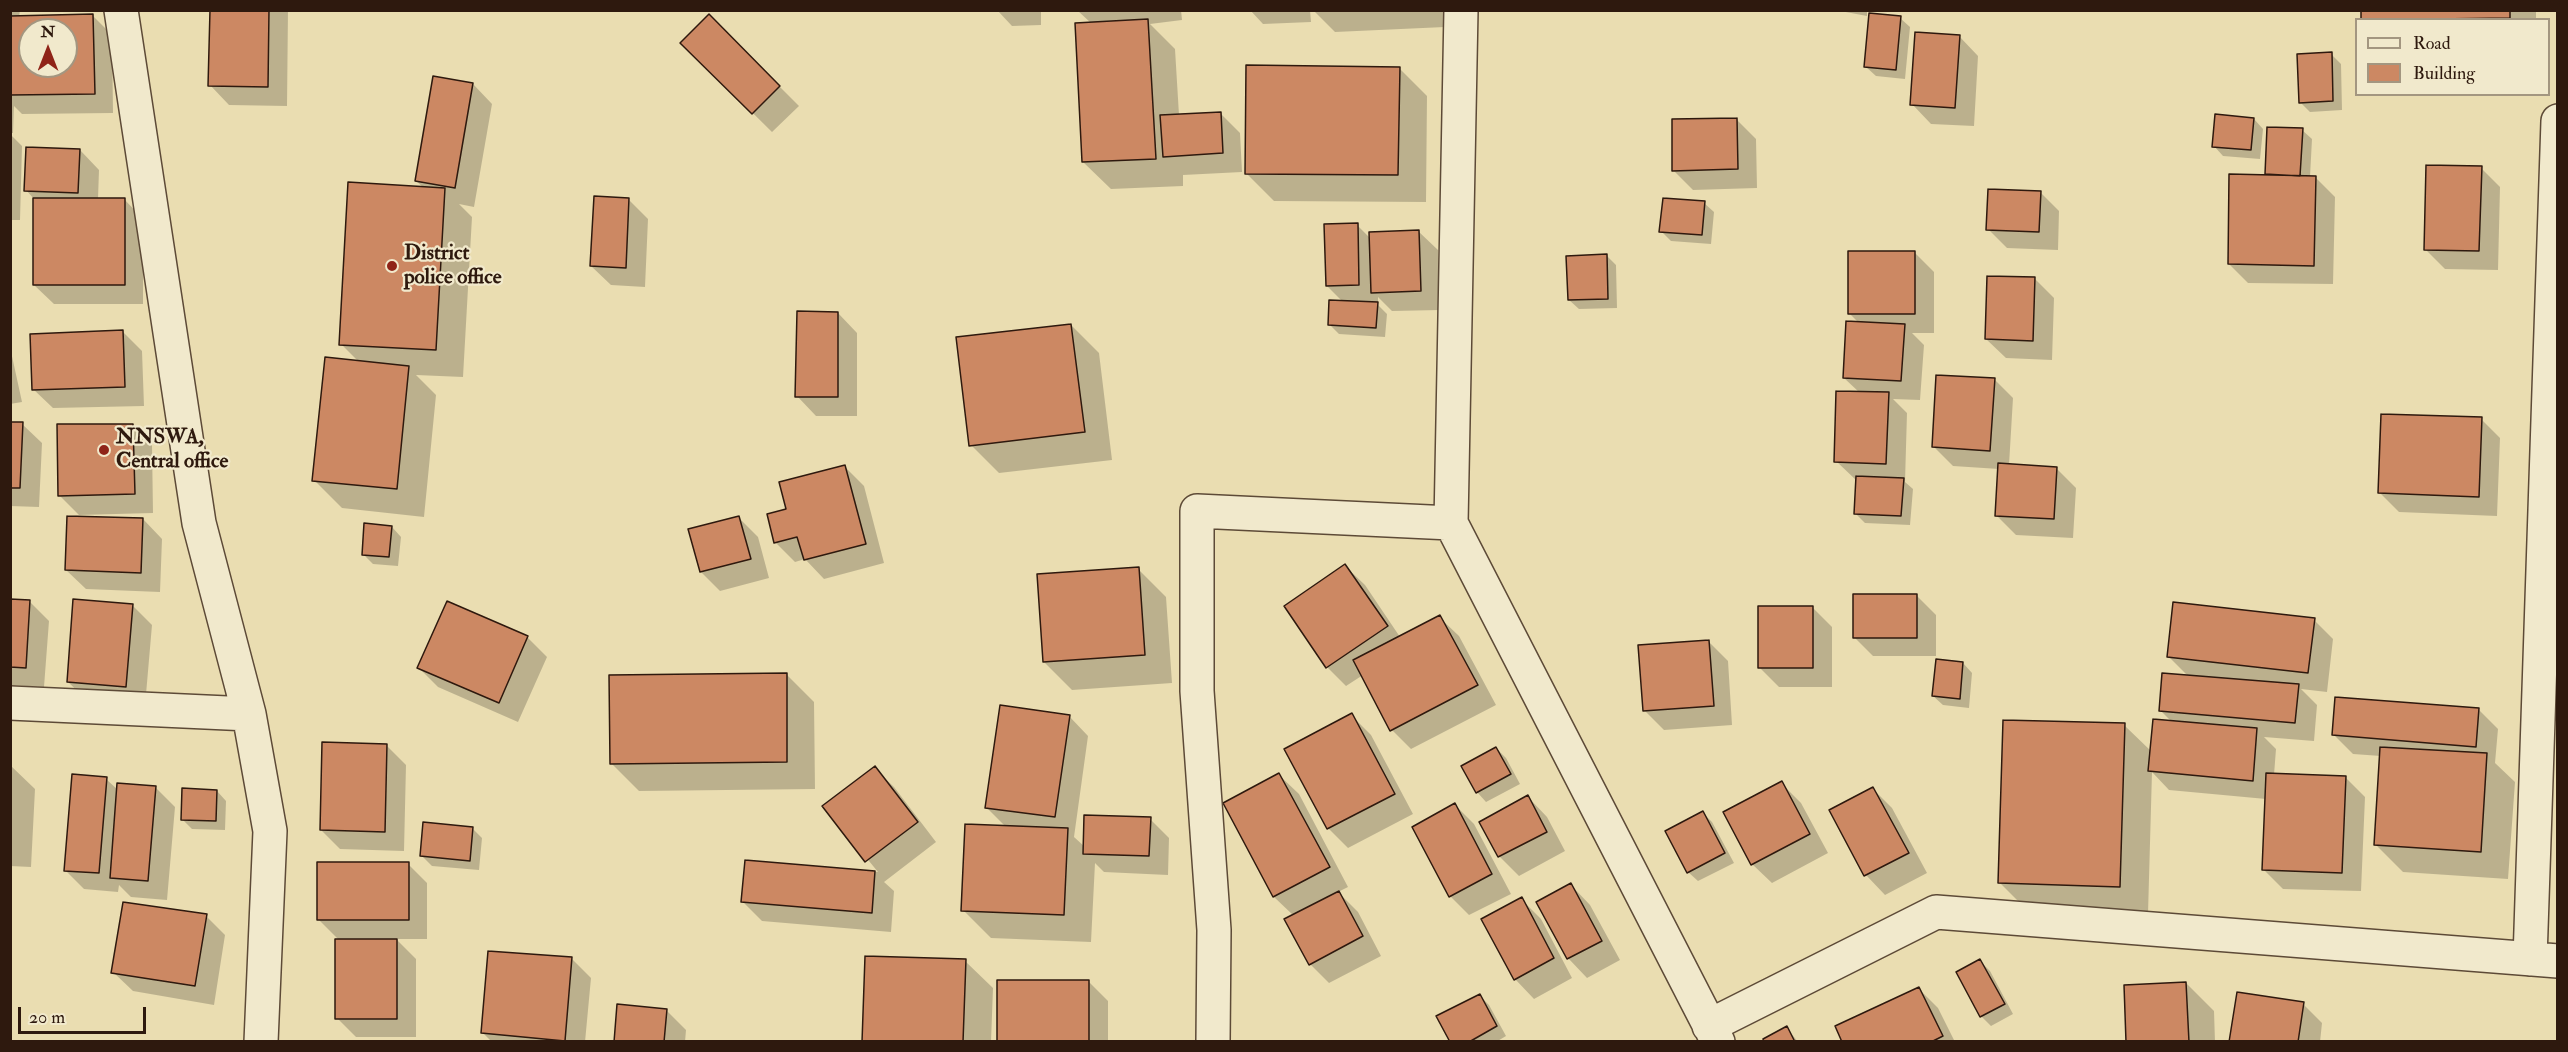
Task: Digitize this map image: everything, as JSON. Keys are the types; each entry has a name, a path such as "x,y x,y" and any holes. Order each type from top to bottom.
{"street":[{"path":"121,10 199,523 249,714 270,831 261,1041"},
{"path":"1461,10 1451,523 1713,1034 1936,912 2544,960 2558,121"},
{"path":"1213,1041 1214,930 1197,691 1197,512 1451,523"},
{"path":"10,703 249,714"}],"building":[{"path":"210,10 269,10 268,87 208,86"},
{"path":"2361,10 2510,10 2510,18 2361,18"},
{"path":"1869,13 1901,16 1896,70 1864,67"},
{"path":"93,14 95,94 10,95 10,16"},
{"path":"709,14 780,86 752,114 680,43"},
{"path":"1148,19 1156,159 1082,162 1075,23"},
{"path":"1915,32 1960,35 1955,108 1910,105"},
{"path":"2332,52 2333,101 2299,103 2297,54"},
{"path":"1246,65 1400,67 1398,175 1245,174"},
{"path":"433,76 473,83 455,188 415,181"},
{"path":"1221,112 1223,153 1163,157 1160,115"},
{"path":"2215,114 2254,118 2251,150 2212,147"},
{"path":"1737,118 1738,169 1672,171 1672,119"},
{"path":"2267,127 2303,128 2300,176 2265,174"},
{"path":"26,147 80,149 78,193 24,191"},
{"path":"2426,165 2482,166 2479,251 2424,250"},
{"path":"2229,174 2316,176 2314,266 2228,264"},
{"name":"District police office","path":"348,182 445,188 436,350 339,345"},
{"path":"1988,189 2041,191 2039,232 1986,230"},
{"path":"594,196 629,198 626,268 590,266"},
{"path":"33,198 125,198 125,285 33,285"},
{"path":"1663,198 1705,201 1702,235 1659,232"},
{"path":"1358,223 1359,285 1326,286 1324,224"},
{"path":"1419,230 1421,291 1371,293 1369,232"},
{"path":"1848,251 1915,251 1915,314 1848,314"},
{"path":"1607,254 1608,299 1568,300 1566,256"},
{"path":"1987,276 2035,277 2033,341 1985,339"},
{"path":"1329,300 1378,302 1376,328 1328,325"},
{"path":"797,311 838,312 838,397 795,397"},
{"path":"1846,321 1905,324 1901,381 1843,378"},
{"path":"1071,324 1085,432 969,446 956,337"},
{"path":"123,330 125,387 32,390 30,334"},
{"path":"325,357 409,366 397,489 312,481"},
{"path":"1936,375 1995,378 1990,451 1932,447"},
{"path":"1836,391 1889,392 1886,464 1834,462"},
{"path":"2381,414 2482,417 2479,497 2378,493"},
{"path":"10,422 23,422 20,488 10,488"},
{"path":"57,424 133,424 135,494 58,496"},
{"path":"1998,463 2057,467 2054,519 1995,516"},
{"path":"845,465 866,544 804,560 797,537 774,543 767,514 786,509 779,482"},
{"path":"1856,476 1904,478 1901,516 1854,514"},
{"path":"67,516 143,518 141,573 65,570"},
{"path":"739,516 751,559 700,572 688,529"},
{"path":"364,523 392,526 389,557 362,555"},
{"path":"1345,564 1388,626 1326,668 1284,606"},
{"path":"1139,567 1145,655 1043,662 1037,574"},
{"path":"1853,594 1917,594 1917,638 1853,638"},
{"path":"10,599 30,600 26,668 10,667"},
{"path":"73,599 133,604 126,687 67,682"},
{"path":"447,601 528,636 499,703 417,668"},
{"path":"2173,602 2315,618 2308,673 2167,657"},
{"path":"1758,606 1813,606 1813,668 1758,668"},
{"path":"1440,615 1478,685 1390,731 1353,660"},
{"path":"1709,640 1714,706 1643,711 1638,645"},
{"path":"1936,659 1963,662 1960,699 1932,696"},
{"path":"787,673 787,762 610,764 609,675"},
{"path":"2162,673 2299,684 2295,723 2159,711"},
{"path":"2335,697 2479,708 2476,747 2332,735"},
{"path":"1000,705 1070,715 1055,817 985,808"},
{"path":"1352,713 1395,794 1327,829 1284,749"},
{"path":"2153,719 2257,728 2253,781 2148,771"},
{"path":"2003,720 2125,723 2120,887 1998,883"},
{"path":"322,742 387,744 385,832 320,830"},
{"path":"1496,747 1511,774 1476,793 1461,766"},
{"path":"2380,747 2487,753 2481,852 2374,845"},
{"path":"875,766 918,822 865,862 822,806"},
{"path":"1279,773 1330,867 1273,897 1223,803"},
{"path":"2266,773 2346,776 2342,873 2262,870"},
{"path":"72,774 107,777 99,873 64,871"},
{"path":"1782,781 1810,834 1751,865 1723,812"},
{"path":"117,783 156,786 148,881 110,878"},
{"path":"1873,787 1909,853 1864,876 1829,810"},
{"path":"182,788 217,790 216,821 181,820"},
{"path":"1528,795 1547,832 1498,857 1479,822"},
{"path":"1455,803 1492,874 1449,897 1412,827"},
{"path":"1703,811 1725,853 1687,873 1665,831"},
{"path":"1084,815 1151,817 1149,856 1083,854"},
{"path":"423,822 473,827 470,861 420,856"},
{"path":"965,824 1068,828 1064,915 961,911"},
{"path":"745,860 875,871 872,913 741,902"},
{"path":"317,862 409,862 409,920 317,920"},
{"path":"1571,883 1602,941 1567,959 1536,902"},
{"path":"1339,891 1363,936 1309,965 1284,919"},
{"path":"1522,897 1554,958 1514,980 1481,919"},
{"path":"123,902 207,914 195,986 111,973"},
{"path":"335,939 397,939 397,1019 335,1019"},
{"path":"488,951 572,957 565,1041 481,1033"},
{"path":"865,956 966,959 963,1042 862,1042"},
{"path":"1980,959 2005,1004 1980,1017 1956,972"},
{"path":"997,980 1089,980 1089,1042 997,1042"},
{"path":"2186,982 2189,1042 2126,1042 2124,985"},
{"path":"1919,987 1943,1036 1931,1042 1842,1042 1835,1026"},
{"path":"2237,992 2304,1002 2298,1042 2229,1042"},
{"path":"1480,994 1497,1026 1469,1042 1450,1042 1436,1016"},
{"path":"617,1004 667,1009 664,1042 614,1042"},
{"path":"1787,1026 1795,1042 1764,1042 1763,1039"}],"place":[{"name":"District police office","path":"392,266"},
{"name":"NNSWA, Central office","path":"104,450"}]}
